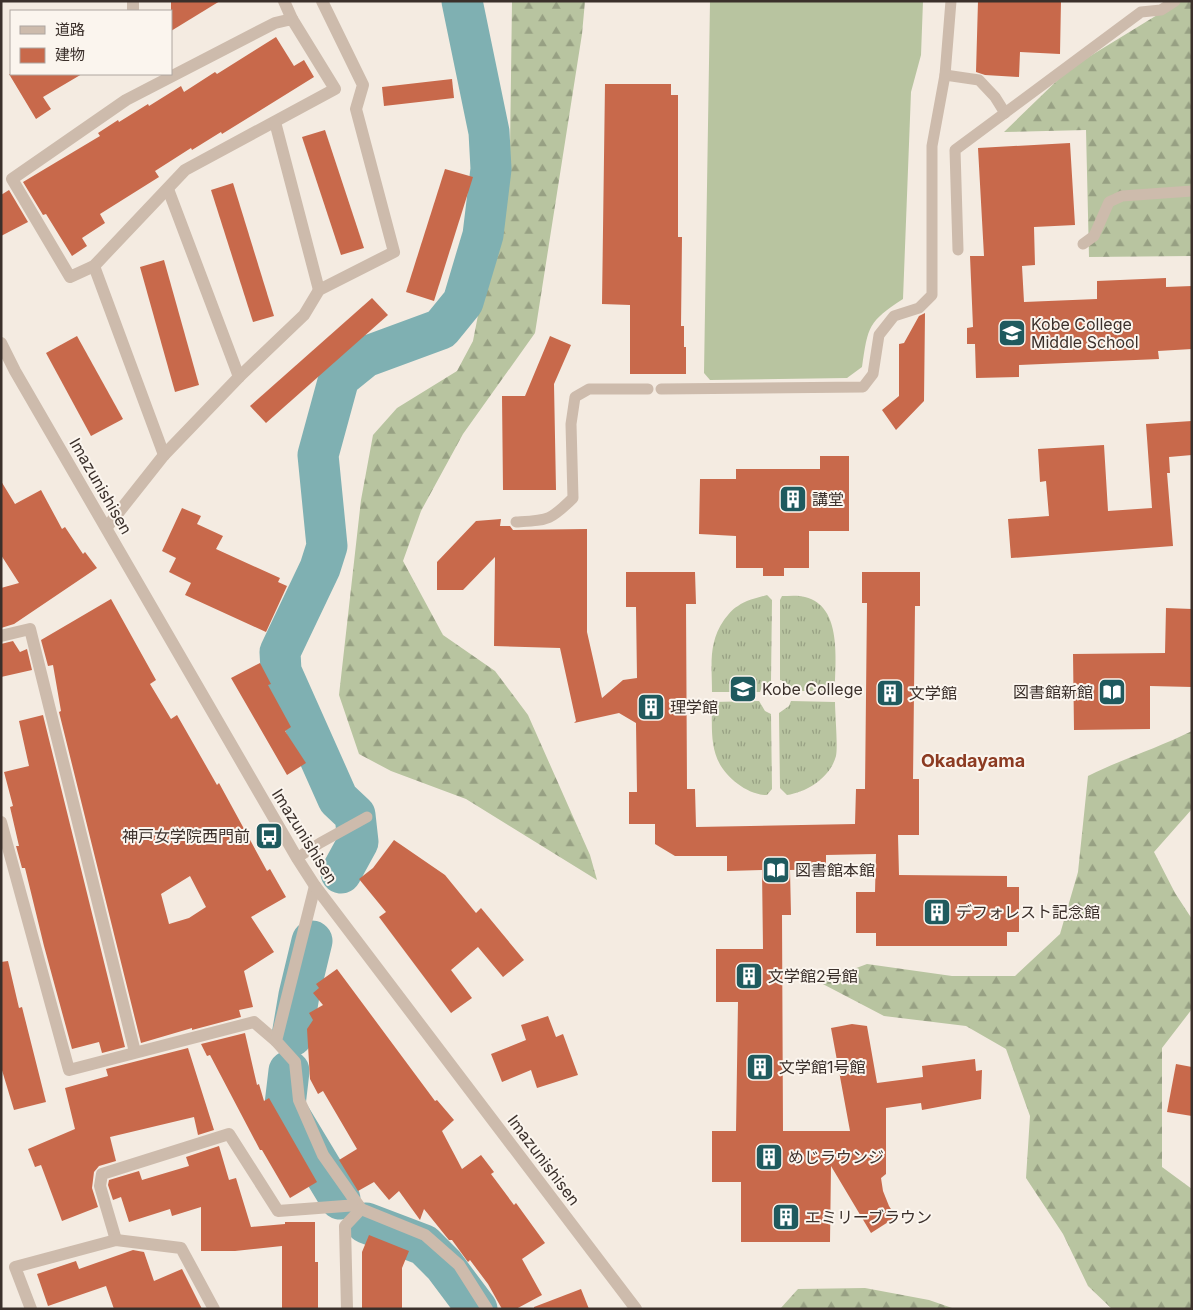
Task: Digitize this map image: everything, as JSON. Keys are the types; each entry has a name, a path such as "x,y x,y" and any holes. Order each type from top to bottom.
{"street":[{"path":"164,76 12,179 70,277 94,266 185,170 335,89 292,19 284,1"},
{"path":"106,527 164,455 239,377 304,315 319,290 394,252 356,109 363,85 322,1"},
{"path":"172,72 275,23 292,19"},
{"path":"275,122 319,290"},
{"path":"168,189 239,377"},
{"path":"94,266 164,455"},
{"name":"Imazunishisen","path":"1,344 297,858 315,886 636,1309"},
{"path":"1,636 30,629 135,1052"},
{"path":"1,822 69,1070 254,1022 296,1062 299,1100 324,1155 359,1207"},
{"path":"276,1041 315,886"},
{"path":"116,1240 100,1186 102,1174 228,1134 278,1211 359,1207 425,1235 459,1265 487,1309"},
{"path":"347,1309 345,1226 359,1207"},
{"path":"31,1309 15,1267 116,1240 181,1248 214,1309"}],"lane":[{"path":"660,389 864,386 873,374 879,334 894,316 919,308 932,295 932,146 945,75 951,1"},
{"path":"932,146 955,150 1141,12 1161,10 1175,1"},
{"path":"945,75 979,80 995,96 1005,113"},
{"path":"955,150 958,250"},
{"path":"1083,244 1094,236 1109,202 1122,196 1192,191"},
{"path":"516,522 546,520 573,498 571,424 575,397 589,389 648,389"},
{"path":"297,858 367,817"}],"green space":[{"path":"512,1 585,1 582,34 535,333 463,434 421,511 403,561 443,635 495,671 528,715 590,855 597,880 466,799 391,771 359,754 339,695 361,500 373,435 397,408 457,371 473,341 510,151"},
{"path":"710,1 923,1 921,55 911,92 903,299 876,320 868,334 862,367 847,378 710,380 704,373"},
{"path":"1180,1 1192,1 1192,256 1089,257 1086,130 1004,132 1069,69"},
{"path":"767,595 772,600 771,681 762,686 760,692 712,692 713,646 715,637 724,620 732,610 741,604"},
{"path":"782,596 805,597 817,602 826,611 831,623 836,651 835,691 789,691 787,684 780,680 780,600"},
{"path":"759,701 765,711 771,714 772,789 767,795 748,790 728,776 721,767 712,737 712,702"},
{"path":"791,701 835,702 837,751 829,771 817,783 802,791 787,795 780,788 779,713 789,706"},
{"path":"1192,731 1192,809 1154,852 1175,893 1192,919 1192,1009 1162,1048 1162,1167 1192,1189 1192,1309 1112,1309 1088,1286 1063,1234 1026,1178 1030,1116 1006,1049 966,1026 884,1016 819,982 867,964 952,976 1015,976 1060,934 1078,872 1088,776"},
{"path":"865,1288 929,1300 955,1309 780,1309 798,1289"}],"building":[{"path":"171,1 220,1 172,30"},
{"path":"978,1 1061,1 1060,54 1020,52 1019,77 985,75 976,72"},
{"path":"276,37 294,66 304,60 314,77 222,134 221,132 192,150 191,148 155,171 159,177 100,214 105,223 82,238 87,246 72,256 46,214 43,215 23,182 100,136 98,133 118,120 119,122 148,104 149,106 181,86 184,92"},
{"path":"9,74 80,75 43,97 51,109 36,119"},
{"path":"452,79 454,98 384,106 382,87"},
{"path":"605,84 671,84 671,95 678,95 678,237 682,237 681,326 684,326 686,374 630,374 630,305 602,304"},
{"path":"325,130 364,248 341,255 302,137"},
{"path":"1070,143 1075,225 1034,227 1035,265 1022,266 1024,302 1097,299 1097,281 1166,278 1166,287 1192,286 1192,349 1158,351 1159,359 1019,365 1019,377 976,378 975,344 967,344 967,328 973,327 970,256 984,256 978,148"},
{"path":"445,169 473,177 434,301 406,292"},
{"path":"233,183 274,316 253,322 211,190"},
{"path":"9,190 28,222 1,236 1,195"},
{"path":"164,260 199,385 175,392 140,267"},
{"path":"372,298 388,315 266,423 250,406"},
{"path":"925,313 924,401 896,430 882,410 899,396 899,344 904,343 919,316"},
{"path":"77,336 123,419 91,436 46,353"},
{"path":"550,336 571,345 554,384 556,490 503,490 502,396 525,396"},
{"path":"1192,421 1192,455 1169,457 1170,473 1167,473 1173,546 1011,558 1008,519 1049,516 1046,481 1040,482 1038,449 1104,445 1108,511 1152,508 1146,424"},
{"name":"講堂","path":"820,456 849,456 849,531 809,531 809,568 784,568 784,576 763,576 763,568 736,568 736,536 699,534 700,479 736,479 736,469 820,469"},
{"path":"1,481 15,504 41,490 62,529 65,527 83,554 85,552 97,568 14,624 1,628 1,588 19,583 1,555"},
{"path":"182,508 201,516 197,524 223,536 216,549 280,578 278,582 287,586 266,632 185,595 191,583 169,572 176,558 162,551"},
{"path":"501,519 500,526 510,526 513,530 587,529 587,632 602,698 623,680 637,678 636,607 626,607 626,572 695,572 696,604 686,604 687,789 695,789 696,827 855,824 856,789 865,789 867,603 862,603 862,572 920,572 920,606 915,606 913,779 919,779 919,835 898,835 899,875 1007,876 1007,887 1019,887 1019,932 1007,932 1007,946 876,946 876,933 856,933 856,892 875,892 876,854 826,855 826,869 790,870 791,915 782,915 783,1131 850,1131 831,1028 852,1024 867,1026 877,1083 923,1077 922,1066 975,1059 976,1071 982,1070 981,1099 922,1110 921,1103 886,1108 886,1174 881,1178 883,1191 896,1217 871,1233 831,1166 830,1242 741,1242 741,1182 712,1182 712,1131 736,1131 738,1002 716,1002 716,949 763,949 762,870 727,871 727,856 675,856 655,844 655,824 629,824 629,792 637,792 636,723 619,713 574,723 576,721 560,648 494,646 495,557 463,590 437,590 437,562 476,521"},
{"path":"111,599 156,680 150,684 171,719 177,715 217,785 219,783 267,871 270,869 286,897 251,917 274,952 244,971 253,1007 239,1010 241,1017 192,1030 192,1028 141,1043 59,712 61,711 53,665 48,666 41,640","holes":["190,876 206,907 189,918 169,924 161,894"]},
{"name":"図書館新館","path":"1166,608 1192,609 1192,687 1150,686 1150,729 1074,730 1073,654 1165,653"},
{"path":"13,641 20,652 27,649 32,670 1,677 1,644"},
{"path":"260,663 271,684 268,685 291,727 285,731 306,763 287,775 231,678"},
{"path":"43,715 125,1047 102,1053 99,1042 72,1049 25,868 22,868 16,846 19,846 10,807 13,806 4,772 29,766 19,721"},
{"path":"394,840 445,875 476,913 481,908 524,960 503,977 478,947 451,970 472,998 451,1013 379,917 386,912 359,879 373,868"},
{"path":"8,961 19,1008 22,1007 46,1102 14,1110 1,1067 1,962"},
{"path":"337,969 435,1101 437,1100 454,1120 442,1131 462,1169 481,1155 494,1172 491,1174 514,1205 516,1203 545,1243 522,1259 542,1295 516,1309 502,1309 488,1284 470,1260 468,1262 452,1240 449,1240 424,1209 420,1220 399,1191 389,1200 374,1182 358,1191 339,1160 357,1149 323,1091 318,1094 310,1079 307,1029 313,1020 309,1013 323,1005 313,993 319,988 316,984"},
{"path":"548,1016 556,1037 563,1034 578,1075 537,1088 531,1070 502,1082 491,1054 526,1040 521,1025"},
{"path":"245,1033 257,1085 259,1084 264,1101 269,1098 317,1182 290,1198 262,1150 260,1150 210,1055 207,1056 201,1044"},
{"path":"188,1048 214,1130 198,1135 194,1117 110,1137 116,1161 99,1166 94,1172 92,1188 98,1207 62,1221 41,1165 35,1167 28,1149 75,1129 65,1088 108,1076 106,1069"},
{"path":"1176,1064 1192,1067 1192,1116 1167,1112"},
{"path":"219,1146 229,1180 236,1178 251,1227 285,1224 285,1222 315,1222 315,1262 318,1262 318,1309 282,1309 282,1246 235,1251 201,1251 201,1207 172,1216 170,1209 129,1222 121,1197 113,1200 108,1185 109,1180 139,1171 142,1180 189,1166 186,1157"},
{"path":"369,1235 409,1251 402,1268 402,1309 362,1309 362,1252"},
{"path":"133,1250 144,1252 154,1281 182,1269 202,1309 114,1309 106,1286 48,1306 37,1274 76,1261 79,1269"},
{"path":"581,1289 589,1309 534,1309 534,1307"}],"waterway":[{"path":"341,873 358,842 355,815 338,799 281,671 280,652 320,568 327,546 318,455 339,378 365,357 441,329 463,302 483,235 491,169 489,132 462,1"},
{"path":"292,1036 299,995 312,941"},
{"path":"289,1071 285,1105 287,1111 340,1199"},
{"path":"366,1223 424,1245 444,1265 477,1309"}],"place":[{"name":"Kobe College Middle School","path":"1012,333"},
{"name":"講堂","path":"793,499"},
{"name":"Kobe College","path":"743,689"},
{"name":"図書館新館","path":"1112,692"},
{"name":"文学館","path":"890,693"},
{"name":"理学館","path":"651,707"},
{"name":"神戸女学院西門前","path":"269,836"},
{"name":"図書館本館","path":"776,870"},
{"name":"デフォレスト記念館","path":"937,912"},
{"name":"文学館2号館","path":"749,976"},
{"name":"文学館1号館","path":"760,1067"},
{"name":"めじラウンジ","path":"769,1157"},
{"name":"エミリーブラウン","path":"786,1217"}],"district":[{"name":"Okadayama","path":"973,761"}]}
